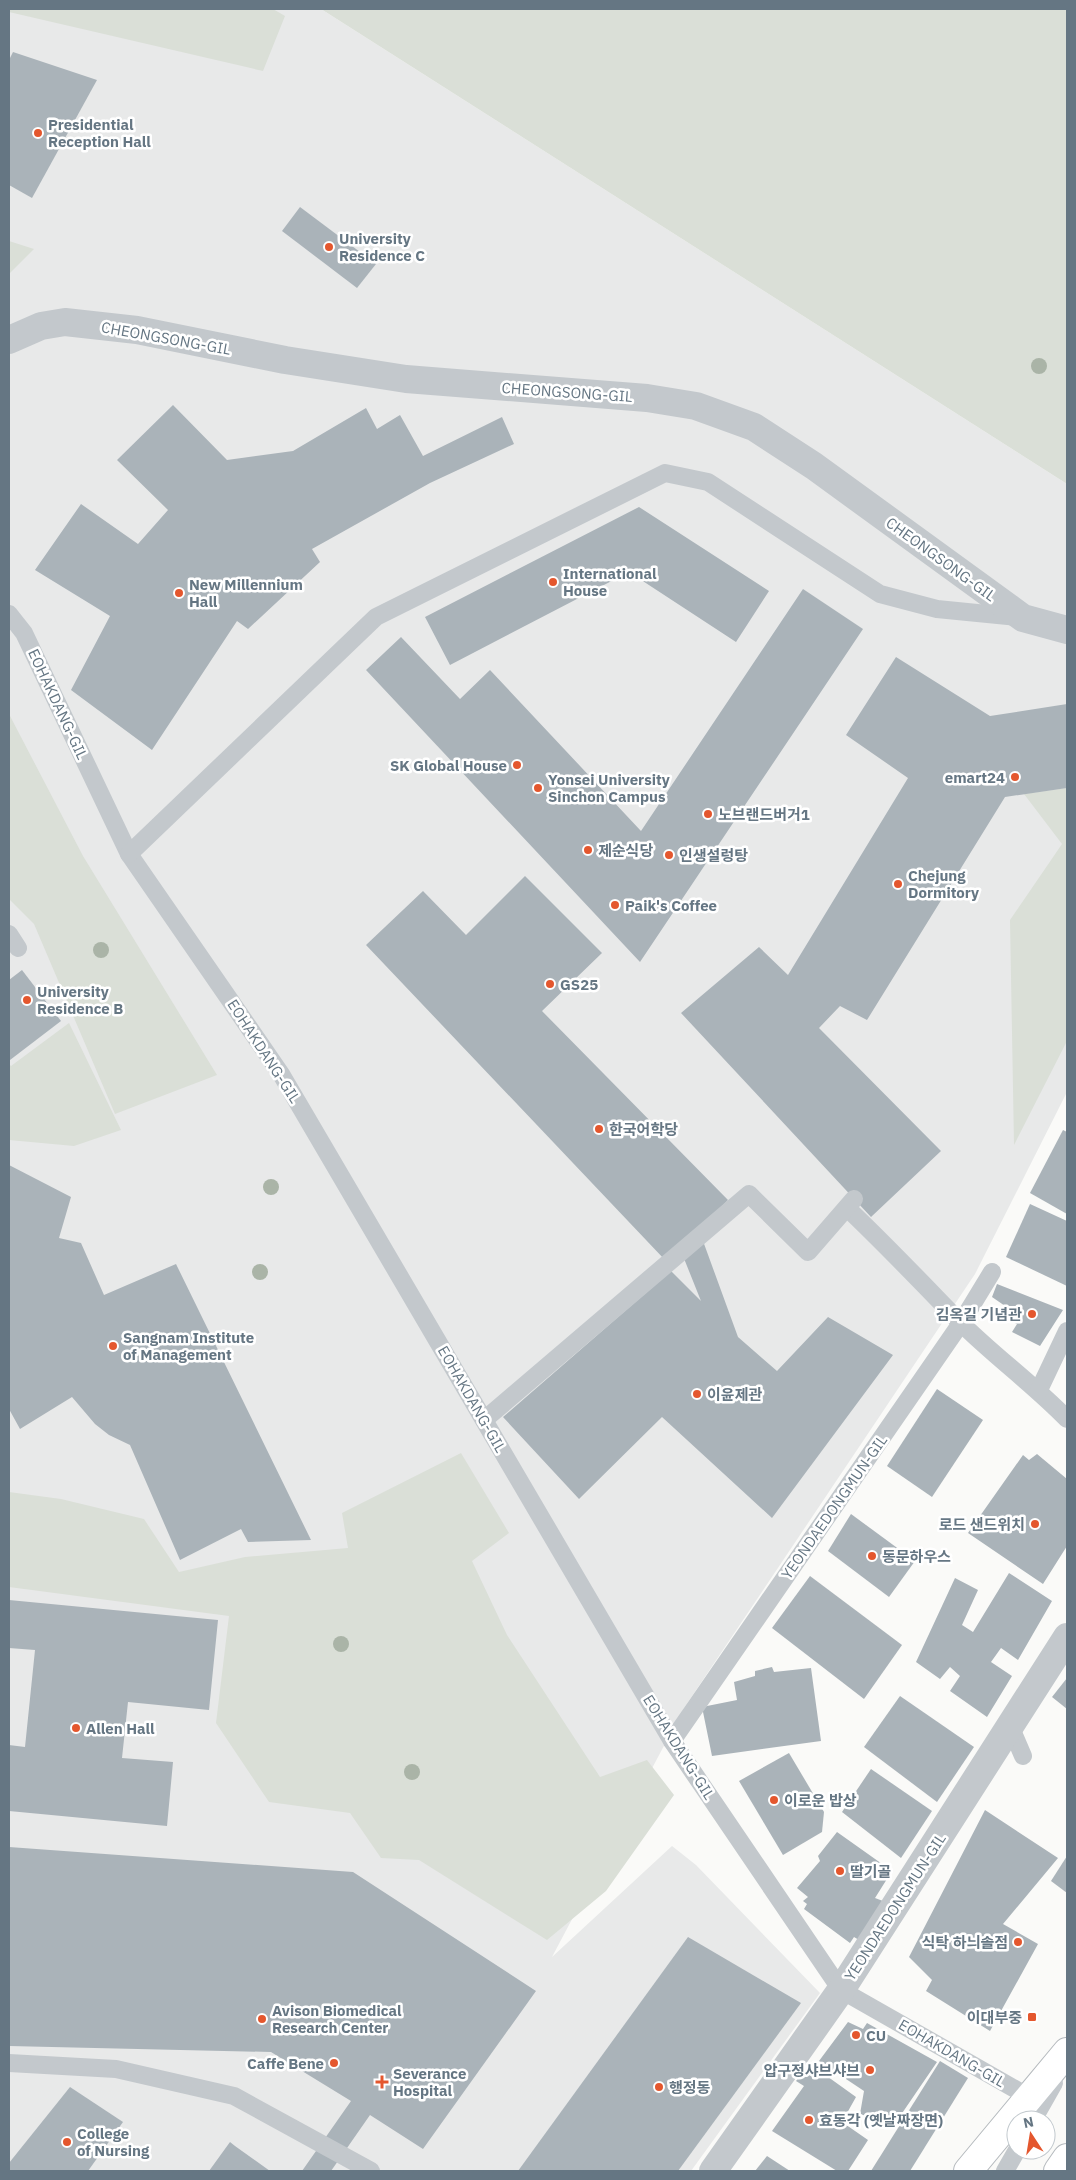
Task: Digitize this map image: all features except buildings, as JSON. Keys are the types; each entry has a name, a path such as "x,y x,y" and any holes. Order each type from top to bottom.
{"main road":[{"path":"968,2171 1031,2108 1067,2052"},
{"path":"1058,2171 1067,2158"}],"street":[{"name":"CHEONGSONG-GIL","path":"9,340 41,326 65,322 137,330 285,360 406,379 647,398 696,406 754,427 814,466 1023,618 1067,630"},
{"name":"YEONDAEDONGMUN-GIL","path":"713,2171 841,1990 1011,1728 1067,1637"}],"lane":[{"path":"129,854 376,617 665,473 708,482 880,594 937,609 1023,618"},
{"name":"EOHAKDANG-GIL","path":"9,614 24,633 129,854 281,1074 672,1740 841,1990 1031,2108"},
{"path":"484,1420 749,1194 808,1252 851,1204 961,1323 1039,1390 1067,1419"},
{"name":"YEONDAEDONGMUN-GIL","path":"672,1740 961,1323 992,1272"},
{"path":"1039,1390 1067,1331"},
{"path":"1011,1728 1023,1756"},
{"path":"1031,2108 1067,2058"},
{"path":"9,2063 116,2069 234,2096 371,2171"},
{"path":"1005,2171 1011,2160"}],"shaded area":[{"name":"Yonsei University Sinchon Campus","path":"9,9 321,9 1067,484 1067,1092 975,1274 684,1708 552,1957 672,1846 696,1865 820,1993 691,2171 9,2171"},
{"path":"9,9 273,9 285,16 263,71 9,12"},
{"path":"321,9 1067,9 1067,484"},
{"path":"9,241 34,249 9,274"},
{"path":"9,714 83,856 217,1075 115,1114 34,924 9,899"},
{"path":"1067,788 1067,1041 1014,1145 1010,920 1062,844 1024,794"},
{"path":"69,1023 121,1130 74,1146 9,1140 9,1064 11,1066"},
{"path":"461,1453 509,1533 472,1561 507,1635 600,1777 647,1760 674,1795 606,1891 547,1940 419,1860 381,1858 350,1813 269,1802 216,1723 229,1616 9,1587 9,1492 61,1499 144,1519 179,1572 245,1557 348,1548 342,1513"}],"place":[{"name":"Presidential Reception Hall","path":"38,133"},
{"name":"University Residence C","path":"329,247"},
{"name":"International House","path":"553,582"},
{"name":"New Millennium Hall","path":"179,593"},
{"name":"SK Global House","path":"517,765"},
{"name":"emart24","path":"1015,777"},
{"name":"Yonsei University Sinchon Campus","path":"538,788"},
{"name":"노브랜드버거1","path":"708,814"},
{"name":"제순식당","path":"588,850"},
{"name":"인생설렁탕","path":"669,855"},
{"name":"Chejung Dormitory","path":"898,884"},
{"name":"Paik's Coffee","path":"615,905"},
{"name":"GS25","path":"550,984"},
{"name":"University Residence B","path":"27,1000"},
{"name":"한국어학당","path":"599,1129"},
{"name":"김옥길 기념관","path":"1032,1314"},
{"name":"Sangnam Institute of Management","path":"113,1346"},
{"name":"이윤제관","path":"697,1394"},
{"name":"로드 샌드위치","path":"1035,1524"},
{"name":"동문하우스","path":"872,1556"},
{"name":"Allen Hall","path":"76,1728"},
{"name":"이로운 밥상","path":"774,1800"},
{"name":"딸기골","path":"840,1871"},
{"name":"식탁 하늬솔점","path":"1018,1942"},
{"name":"이대부중","path":"1032,2017"},
{"name":"Avison Biomedical Research Center","path":"262,2019"},
{"name":"CU","path":"856,2035"},
{"name":"Caffe Bene","path":"334,2063"},
{"name":"압구정샤브샤브","path":"870,2070"},
{"name":"Severance Hospital","path":"382,2082"},
{"name":"행정동","path":"659,2087"},
{"name":"효동각 (옛날짜장면)","path":"809,2120"},
{"name":"College of Nursing","path":"67,2142"}]}
